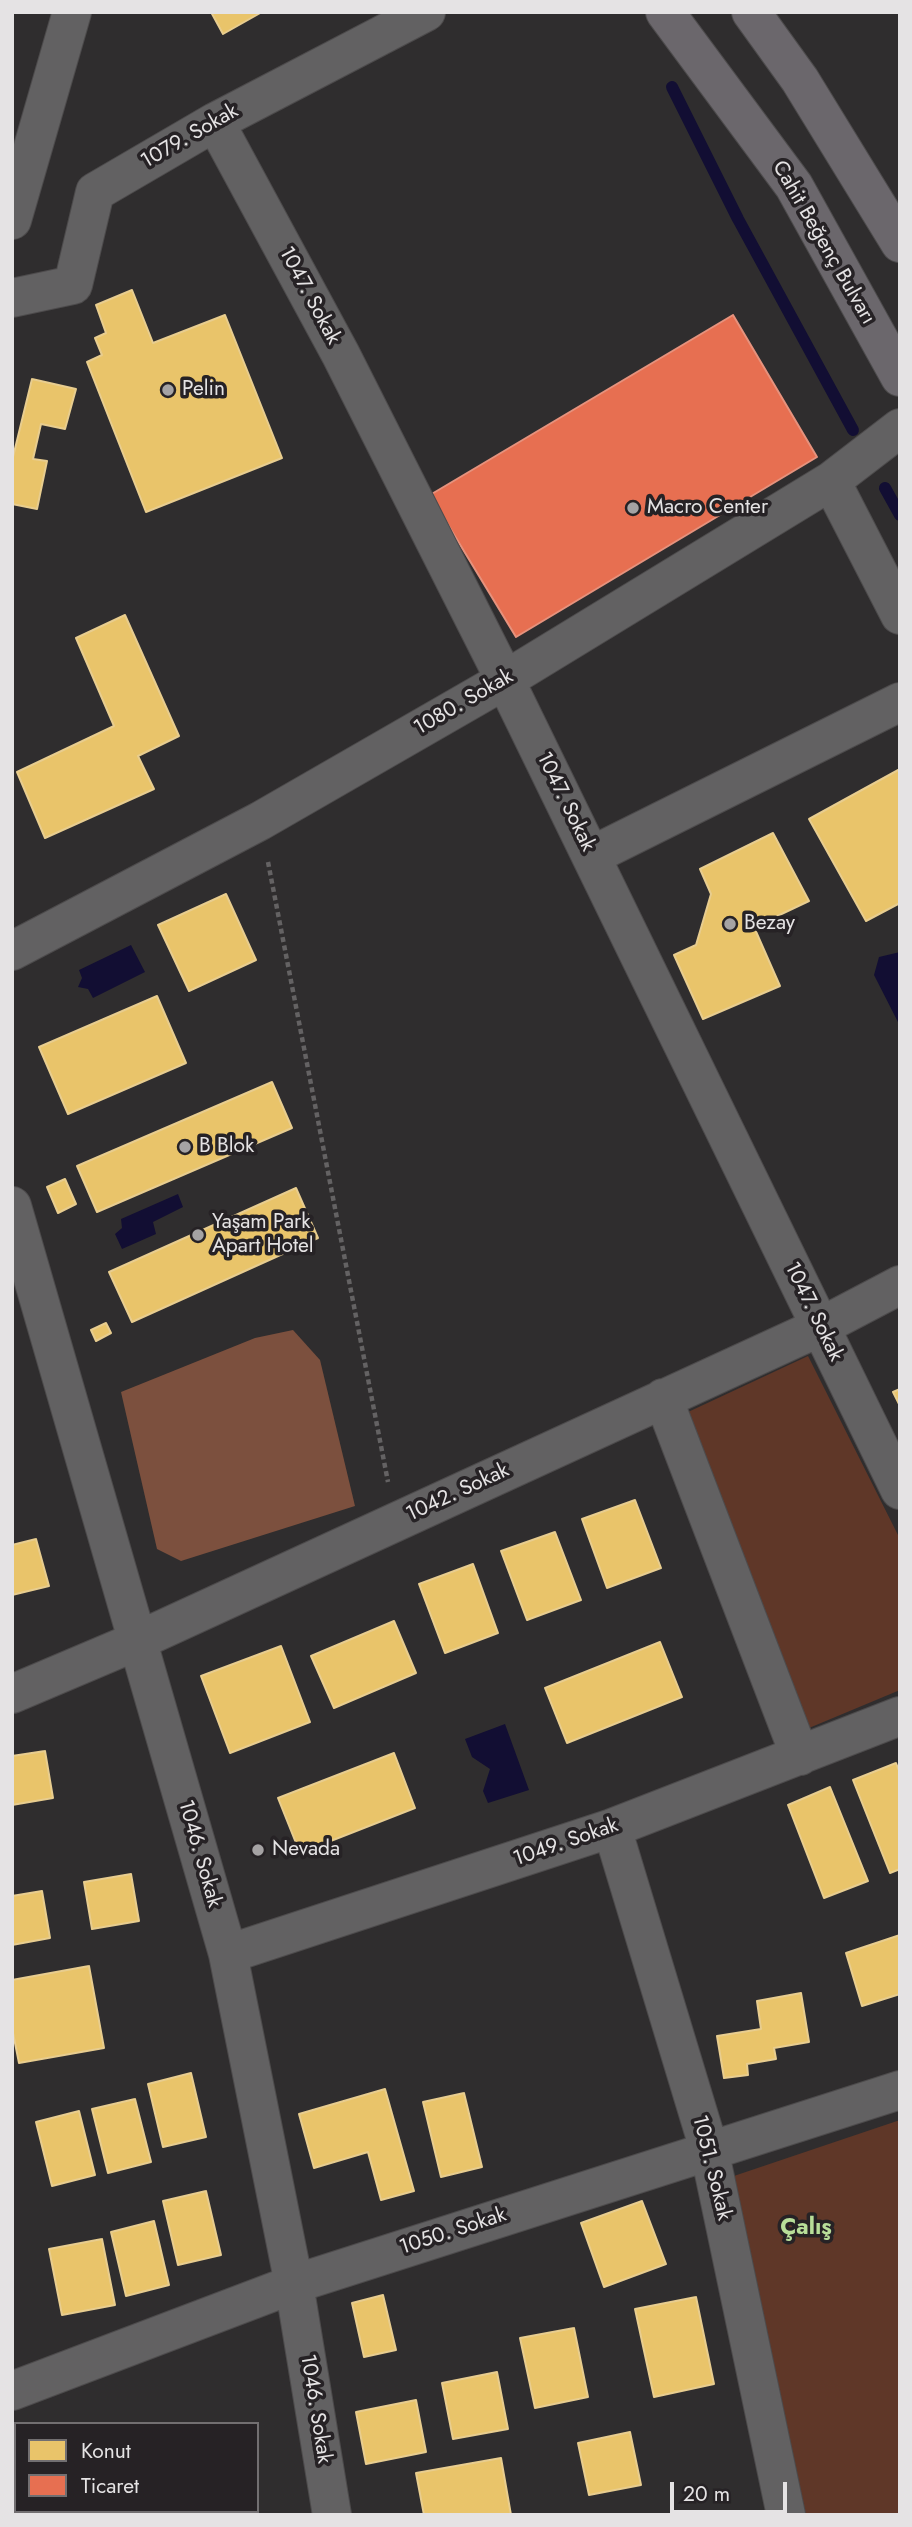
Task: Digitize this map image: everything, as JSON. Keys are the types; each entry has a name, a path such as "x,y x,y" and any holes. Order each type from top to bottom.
{"main road":[{"name":"Cahit Beğenç Bulvarı","path":"665,12 794,186 900,377"},
{"path":"751,12 800,80 900,243"}],"street":[{"path":"12,220 72,12"},
{"name":"1079. Sokak","path":"12,298 73,285 96,192 215,122 426,12"},
{"name":"1047. Sokak","path":"215,122 341,355 505,680 900,1490"},
{"name":"1080. Sokak","path":"12,951 260,821 505,680 831,481 900,428"},
{"path":"831,481 900,615"},
{"path":"591,856 900,702"},
{"name":"1046. Sokak","path":"12,1206 228,1954 295,2284 332,2515"},
{"name":"1042. Sokak","path":"12,1694 137,1641 820,1326 900,1285"},
{"path":"663,1398 800,1756"},
{"name":"1049. Sokak","path":"228,1954 612,1828 900,1716"},
{"name":"1051. Sokak","path":"612,1828 709,2149 786,2515"},
{"name":"1050. Sokak","path":"12,2391 295,2284 709,2149 900,2090"}],"path":[{"path":"260,821 396,1521"}],"shaded area":[{"path":"131,945 145,972 93,998 88,989 78,987 82,978 79,970"},
{"path":"900,952 900,1026 874,975 879,957"},
{"path":"178,1194 183,1207 153,1222 156,1234 122,1249 115,1234 122,1228 121,1219"},
{"path":"293,1330 320,1360 355,1506 181,1561 157,1549 121,1392 255,1338"},
{"path":"808,1356 900,1539 900,1690 809,1728 686,1413"},
{"path":"505,1724 529,1790 488,1803 483,1791 490,1769 472,1757 465,1739"},
{"path":"900,2120 900,2515 806,2515 728,2178"}],"building: Konut":[{"path":"211,12 262,12 223,34"},
{"path":"132,290 153,343 225,315 282,458 146,512 87,362 102,355 95,338 106,333 96,305"},
{"path":"32,379 76,389 65,429 41,424 33,459 47,461 37,509 12,504 12,461"},
{"path":"125,615 179,736 138,756 154,789 45,838 17,772 114,726 76,638"},
{"path":"900,769 900,903 866,921 809,819"},
{"path":"773,833 809,901 754,927 780,986 703,1019 674,955 696,945 711,894 700,869"},
{"path":"226,894 256,960 189,991 158,925"},
{"path":"157,996 186,1063 68,1114 39,1047"},
{"name":"B Blok","path":"272,1082 292,1128 97,1212 77,1166"},
{"path":"65,1179 76,1204 58,1213 47,1187"},
{"path":"296,1188 318,1238 132,1322 109,1272"},
{"path":"106,1323 111,1333 96,1341 91,1330"},
{"path":"900,1389 900,1406 893,1392"},
{"path":"635,1500 661,1568 607,1588 582,1519"},
{"path":"555,1532 581,1600 527,1620 501,1551"},
{"path":"36,1539 49,1586 12,1595 12,1545"},
{"path":"473,1564 498,1633 445,1653 419,1584"},
{"path":"394,1621 416,1673 334,1708 311,1656"},
{"path":"660,1642 682,1697 567,1743 545,1688"},
{"path":"281,1646 310,1722 230,1753 201,1676"},
{"path":"45,1751 53,1798 12,1805 12,1756"},
{"path":"394,1753 415,1808 300,1853 278,1798"},
{"path":"896,1763 900,1773 900,1869 890,1873 853,1780"},
{"path":"830,1787 868,1881 824,1898 788,1805"},
{"path":"131,1874 139,1921 92,1929 84,1882"},
{"path":"42,1891 50,1938 12,1945 12,1896"},
{"path":"900,1935 900,1994 862,2006 846,1953"},
{"path":"89,1966 104,2048 19,2063 12,2028 12,1980"},
{"path":"801,1993 809,2042 774,2048 776,2059 747,2064 748,2075 724,2078 717,2036 761,2029 757,2001"},
{"path":"191,2073 206,2137 163,2147 148,2084"},
{"path":"385,2089 414,2191 381,2200 368,2152 314,2168 299,2114"},
{"path":"464,2093 482,2167 441,2177 423,2102"},
{"path":"135,2099 151,2162 108,2173 92,2109"},
{"path":"79,2111 95,2175 52,2186 36,2122"},
{"path":"206,2191 221,2255 178,2265 163,2201"},
{"path":"642,2201 666,2264 604,2287 581,2223"},
{"path":"154,2221 169,2285 126,2296 111,2232"},
{"path":"102,2239 115,2305 62,2315 49,2249"},
{"path":"383,2295 396,2350 364,2357 352,2303"},
{"path":"696,2297 714,2384 654,2397 635,2309"},
{"path":"574,2328 588,2397 535,2408 520,2338"},
{"path":"497,2372 508,2429 453,2439 442,2383"},
{"path":"416,2400 426,2452 366,2464 356,2412"},
{"path":"630,2432 641,2485 589,2495 578,2443"},
{"path":"501,2458 511,2515 424,2515 416,2473"}],"building: Ticaret":[{"path":"733,315 817,457 516,637 430,495"}],"waterway":[{"path":"672,87 738,219 853,430"},
{"path":"885,488 900,515"}],"place":[{"name":"Pelin","path":"168,390"},
{"name":"Macro Center","path":"633,508"},
{"name":"Bezay","path":"730,924"},
{"name":"B Blok","path":"185,1147"},
{"name":"Yaşam Park Apart Hotel","path":"198,1235"},
{"name":"Nevada","path":"258,1850"}],"district":[{"name":"Çalış","path":"806,2228"}]}
